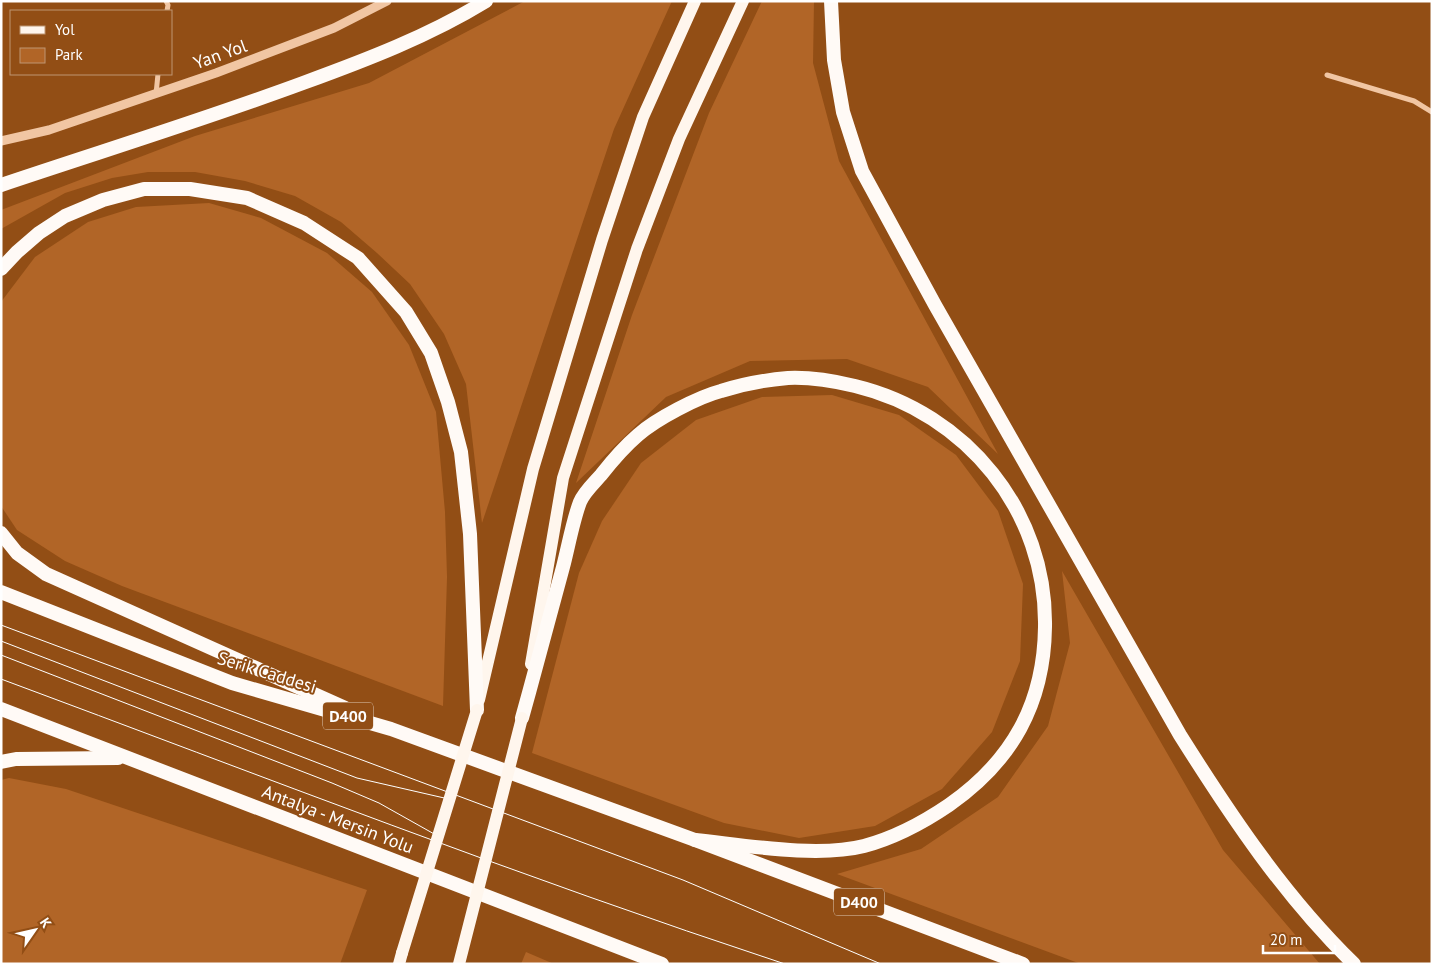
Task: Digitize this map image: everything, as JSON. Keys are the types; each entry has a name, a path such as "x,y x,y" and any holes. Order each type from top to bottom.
{"highway":[{"path":"1,185 242,105 350,66 414,40 486,1"},
{"path":"831,1 834,60 843,112 862,171 935,305 1180,735 1213,788 1269,868 1331,942 1354,964"},
{"path":"1,269 24,246 65,216 103,200 144,189 190,189 247,198 304,223 358,258 406,312 431,353 448,402 461,452 470,534 477,710"},
{"path":"522,718 581,500 615,458 640,432 708,394 749,383 791,378 832,381 872,390 922,411 957,435 989,468 1020,512 1036,554 1046,603 1045,653 1038,687 1022,726 1001,758 971,790 939,812 905,830 862,846 829,850 795,850 695,840"},
{"path":"1,533 17,553 46,574 391,729"},
{"name":"Serik Caddesi","path":"1,592 232,683 391,729 695,840"},
{"name":"Antalya - Mersin Yolu","path":"1,710 662,964"},
{"path":"1,762 16,759 127,758"},
{"name":"D400","path":"695,840 1023,964"}],"main road":[{"path":"401,958 477,710 533,469 602,240 643,117 695,1"},
{"path":"459,964 522,718 563,478 636,249 679,139 744,1"}],"street":[{"name":"Yan Yol","path":"1,141 49,130 216,73 334,28 387,1"},
{"path":"156,94 158,75"},
{"path":"1327,75 1414,101 1432,112"}],"green space":[{"path":"525,1 672,1 614,129 482,523 466,384 444,334 410,284 341,222 295,196 245,181 195,172 148,172 112,178 65,193 1,229 1,210 195,136 369,83"},
{"path":"762,1 814,1 813,63 839,161 998,454 928,387 847,359 750,361 666,397 576,483 632,315 709,113"},
{"path":"209,203 261,218 327,253 372,292 409,345 436,412 445,512 447,577 443,706 122,586 65,561 17,530 1,506 1,302 35,257 88,222 136,207"},
{"path":"832,395 899,415 956,455 998,511 1023,584 1020,661 992,732 942,789 875,826 799,838 724,823 532,753 579,573 602,521 641,463 696,420 762,397"},
{"path":"1062,571 1223,850 1320,964 1081,964 837,874 921,849 998,797 1048,726 1070,643"},
{"path":"9,778 66,789 367,890 340,964 1,964 1,780"},
{"path":"526,952 554,964 521,964"}],"tram line":[{"path":"1,625 683,880 881,964"},
{"path":"1,641 357,778 453,800"},
{"path":"1,655 332,783 379,803 436,835"},
{"path":"1,679 490,861 785,964"}]}
